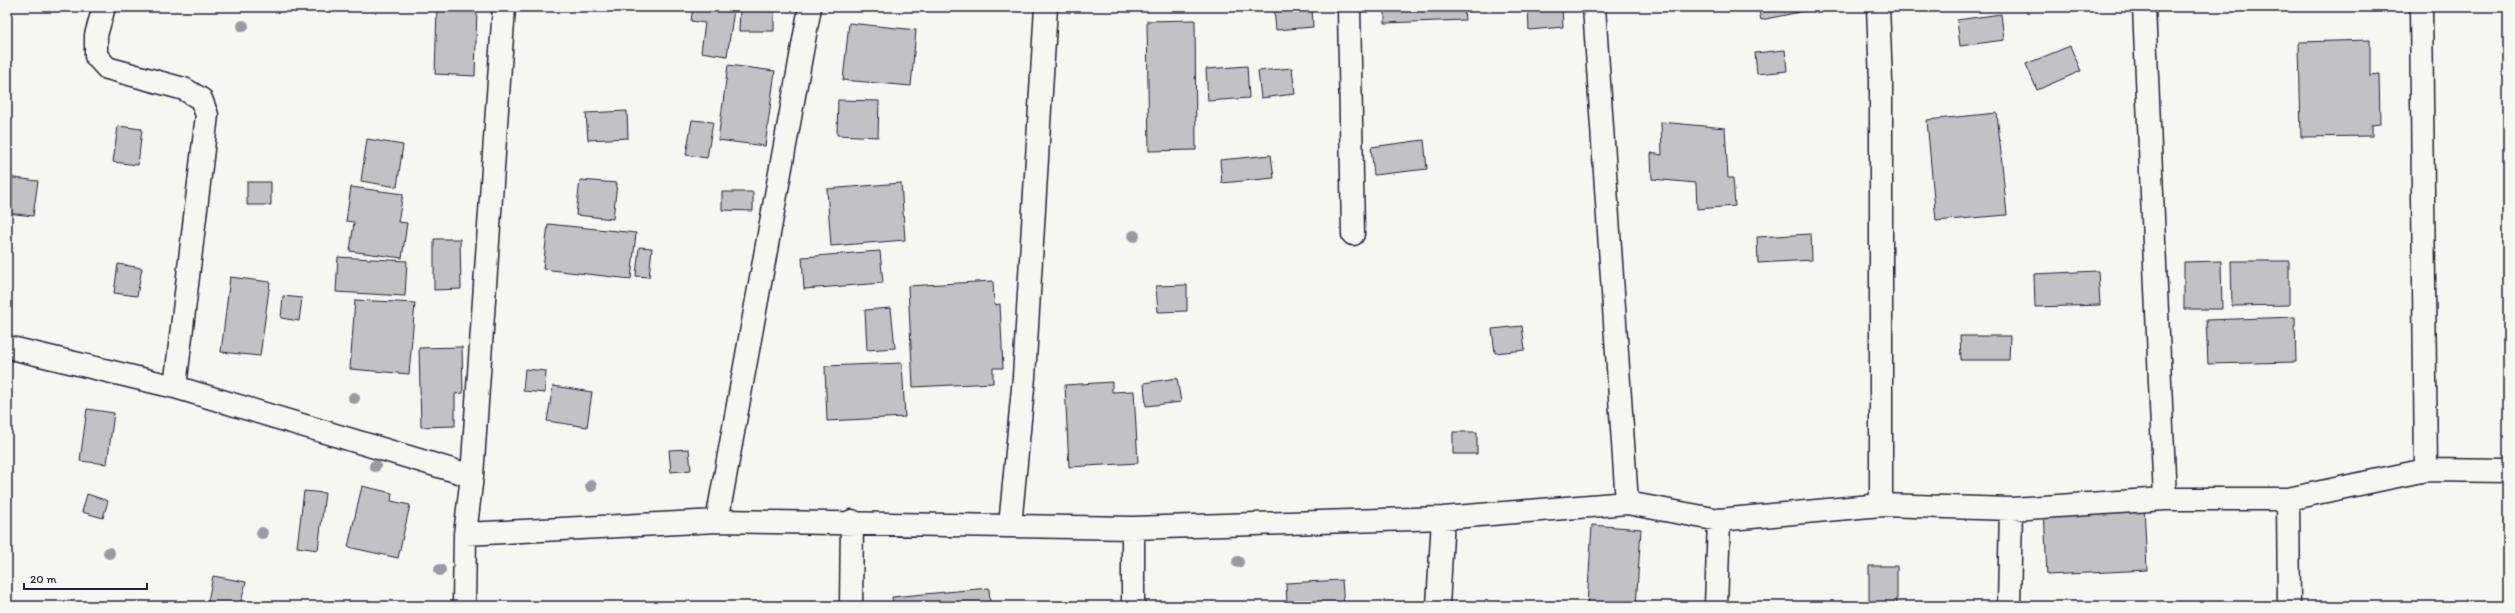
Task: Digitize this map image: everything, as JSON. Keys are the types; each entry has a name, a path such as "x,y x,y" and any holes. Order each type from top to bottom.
{"street":[{"path":"104,7 96,35 96,56 107,68 184,89 201,100 207,114 176,387"},
{"path":"464,606 465,534 472,476 504,7"},
{"path":"718,520 810,7"},
{"path":"1010,526 1024,377 1046,7"},
{"path":"1349,7 1353,234"},
{"path":"1594,7 1627,503"},
{"path":"1878,7 1881,81 1881,505"},
{"path":"2144,7 2165,499"},
{"path":"2421,7 2426,470"},
{"path":"7,347 176,387 472,476"},
{"path":"465,534 718,520 852,521 1133,528 1443,518 1627,503 1719,520 1881,505 2010,509 2165,499 2288,499 2426,470 2508,471"},
{"path":"2288,499 2289,606"},
{"path":"2009,606 2010,509"},
{"path":"1438,606 1443,518"},
{"path":"1716,606 1719,520"},
{"path":"851,606 852,521"},
{"path":"1133,528 1133,606"}],"building":[{"path":"437,7 477,7 475,76 435,74"},
{"path":"693,7 734,10 727,56 701,52 705,23 691,21"},
{"path":"1312,7 1313,27 1276,30 1274,9"},
{"path":"1385,7 1464,7 1465,20 1385,23"},
{"path":"1528,7 1562,7 1563,27 1529,30"},
{"path":"1758,7 1824,7 1761,20"},
{"path":"740,10 774,11 774,31 739,31"},
{"path":"2001,14 2004,40 1960,46 1957,20"},
{"path":"1195,20 1196,150 1149,151 1147,21"},
{"path":"849,23 916,30 911,86 843,80"},
{"path":"2370,40 2370,75 2379,74 2380,124 2372,125 2372,136 2301,137 2299,42"},
{"path":"2070,46 2081,71 2037,90 2026,64"},
{"path":"1785,50 1787,71 1757,74 1755,53"},
{"path":"728,65 775,71 765,146 718,140"},
{"path":"1247,66 1249,98 1208,101 1206,69"},
{"path":"1292,68 1295,94 1261,98 1258,71"},
{"path":"838,100 879,101 878,137 837,135"},
{"path":"627,111 628,138 588,140 586,113"},
{"path":"1997,113 2007,215 1936,221 1927,120"},
{"path":"692,120 713,122 707,158 686,155"},
{"path":"1661,122 1725,128 1728,178 1733,178 1735,206 1697,209 1696,183 1652,179 1651,153 1662,155"},
{"path":"118,126 142,129 138,165 113,162"},
{"path":"367,139 403,145 397,187 361,181"},
{"path":"1424,140 1427,169 1374,175 1371,147"},
{"path":"1271,155 1274,178 1222,183 1220,160"},
{"path":"7,177 38,181 33,216 7,213"},
{"path":"580,180 617,183 613,219 576,215"},
{"path":"247,182 271,182 271,205 247,205"},
{"path":"901,183 905,240 831,246 827,189"},
{"path":"351,187 403,194 398,222 407,223 402,258 350,251 354,222 346,221"},
{"path":"722,192 753,192 753,211 722,210"},
{"path":"548,224 636,233 631,279 543,269"},
{"path":"1811,234 1812,260 1758,263 1757,237"},
{"path":"434,239 460,239 461,289 434,290"},
{"path":"639,247 652,248 649,277 636,276"},
{"path":"880,251 883,283 804,289 802,257"},
{"path":"338,257 407,261 405,296 336,292"},
{"path":"2221,261 2222,309 2184,309 2184,262"},
{"path":"2231,261 2289,261 2289,305 2232,306"},
{"path":"118,264 142,268 137,296 114,293"},
{"path":"2098,271 2100,305 2035,307 2034,274"},
{"path":"230,277 270,282 260,356 221,352"},
{"path":"993,281 994,305 1000,304 1003,368 993,368 993,383 913,387 908,286"},
{"path":"1187,285 1187,311 1158,312 1156,286"},
{"path":"283,296 302,298 299,321 281,318"},
{"path":"355,300 415,303 409,374 350,369"},
{"path":"891,308 895,348 867,350 865,310"},
{"path":"2295,317 2296,362 2208,364 2206,320"},
{"path":"1522,326 1525,350 1495,353 1492,329"},
{"path":"1960,336 2010,336 2009,360 1961,360"},
{"path":"462,347 463,393 455,394 455,426 421,427 419,348"},
{"path":"902,363 905,417 827,421 825,366"},
{"path":"525,369 546,371 545,393 523,391"},
{"path":"1177,378 1181,402 1146,406 1144,383"},
{"path":"1112,382 1112,392 1134,391 1138,463 1069,467 1065,385"},
{"path":"553,386 592,392 587,427 547,421"},
{"path":"87,409 114,413 107,464 80,461"},
{"path":"1453,432 1477,432 1477,454 1453,454"},
{"path":"689,449 691,470 671,472 669,450"},
{"path":"362,486 392,493 391,501 410,505 398,558 348,547"},
{"path":"304,491 325,493 318,550 297,547"},
{"path":"87,494 108,501 103,518 82,512"},
{"path":"2144,505 2147,570 2047,575 2044,510"},
{"path":"1592,525 1641,529 1636,606 1587,606"},
{"path":"1869,566 1897,566 1897,604 1914,604 1914,606 1869,606"},
{"path":"213,576 246,582 240,606 207,606"},
{"path":"1342,580 1344,606 1287,606 1286,583"},
{"path":"989,588 990,606 893,606 892,597"}]}
